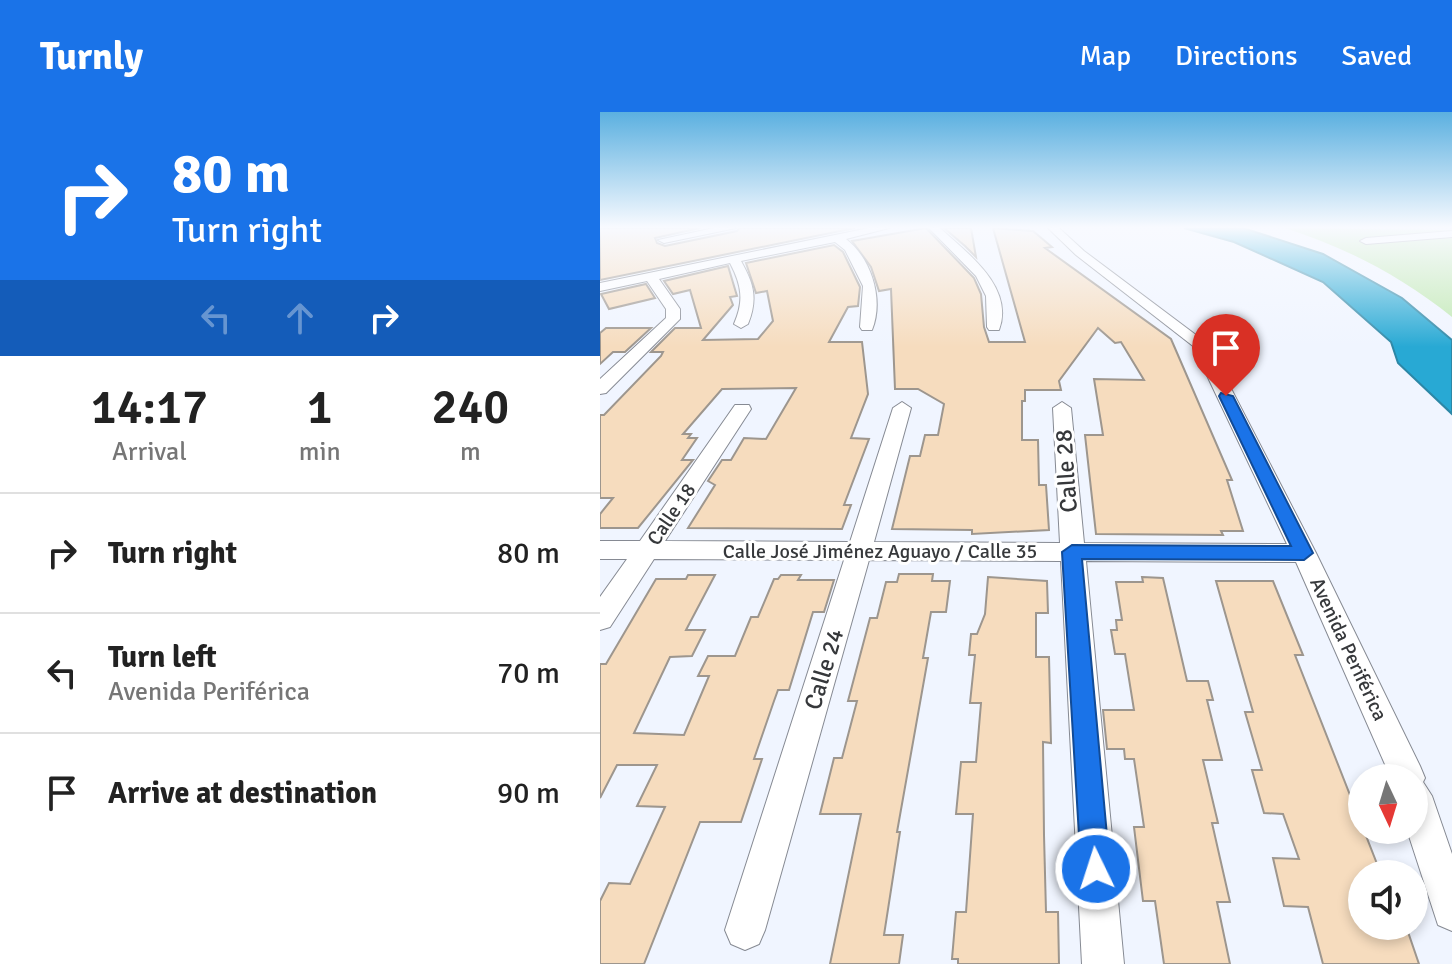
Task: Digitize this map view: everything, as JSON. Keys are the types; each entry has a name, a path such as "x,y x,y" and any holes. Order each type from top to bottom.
{"street":[{"path":"600,287 694,268"},
{"path":"739,268 748,283 749,306 741,324"},
{"path":"860,268 870,286 867,327"},
{"path":"975,268 993,296 994,327"},
{"name":"Avenida Periférica","path":"1099,268 1200,344 1304,553 1402,764"},
{"path":"600,389 673,319 673,309 651,277"},
{"name":"Calle 24","path":"745,930 902,408"},
{"name":"Calle 28","path":"1062,408 1103,964"},
{"name":"Calle 18","path":"600,619 742,409"},
{"name":"Calle José Jiménez Aguayo / Calle 35","path":"600,550 1304,553"},
{"path":"1428,838 1452,911"}],"green space":[{"path":"1378,268 1452,268 1452,317"}],"water":[{"path":"1291,268 1348,268 1402,298 1452,340 1452,414 1398,363 1391,342 1323,282"}],"building":[{"path":"600,268 660,268 600,280"},
{"path":"729,268 737,296 730,297 733,305 703,340 758,339 773,321 767,291 756,293 748,268 851,268 860,287 858,306 848,307 829,342 862,342 868,394 851,438 869,439 844,505 851,505 842,529 688,528 715,485 708,481 722,460 731,460 744,438 766,439 796,388 722,389 683,434 691,434 688,438 697,438 682,460 693,460 638,528 600,528 600,514 613,498 600,498 600,415 604,415 661,356 663,352 651,352 675,328 701,328 690,290 673,294 664,281"},
{"path":"871,268 964,268 974,278 981,294 984,327 989,342 1025,342 1004,268 1072,268 1171,339 1232,480 1227,480 1243,531 1221,531 1223,535 1096,534 1085,435 1103,435 1094,379 1144,380 1121,342 1115,343 1098,328 1059,381 1061,390 1025,390 1025,401 1022,401 1022,440 1038,440 1039,485 1046,485 1049,530 972,534 972,530 892,529 910,456 920,456 925,435 938,435 944,404 918,389 895,389 891,289 879,291"},
{"path":"646,284 655,298 609,309 601,294"},
{"path":"606,328 651,328 625,352 613,352 600,364 600,333"},
{"path":"899,574 933,574 932,581 950,581 946,612 931,612 923,658 928,658 897,832 900,832 884,935 903,935 899,964 830,964 861,814 820,814 834,758 842,758 857,701 848,701 870,618 877,618 886,582 897,582"},
{"path":"688,575 715,575 686,630 705,630 692,656 670,657 634,733 684,735 709,676 698,676 708,656 735,656 751,617 758,617 774,579 781,575 801,575 798,580 834,580 824,612 813,612 789,690 778,690 754,759 762,759 741,822 700,822 644,964 600,964 600,901 609,883 630,884 665,807 637,806 657,765 617,765 600,798 600,664 606,664 656,579 686,579"},
{"path":"988,577 1047,581 1048,613 1036,613 1036,657 1049,657 1051,743 1043,742 1046,912 1058,912 1059,964 958,964 958,959 952,959 956,912 966,912 973,814 956,814 961,762 976,762 981,703 970,703 975,655 969,655 971,634 977,634 985,614"},
{"path":"1142,577 1163,578 1187,681 1208,681 1213,700 1207,700 1222,760 1203,760 1218,823 1212,823 1230,902 1217,902 1230,964 1164,964 1155,901 1143,901 1134,827 1144,827 1134,759 1125,759 1124,749 1107,749 1103,710 1134,710 1125,654 1115,654 1111,630 1117,630 1116,620 1122,620 1116,582 1143,582"},
{"path":"1216,581 1273,581 1303,655 1295,655 1348,790 1348,844 1369,844 1376,860 1348,860 1348,940 1411,940 1419,964 1323,964 1308,907 1284,906 1273,858 1299,859 1283,814 1264,813 1252,770 1262,770 1245,712 1253,712"}],"route":[{"path":"1096,869 1072,552 1304,553 1226,396"}]}
